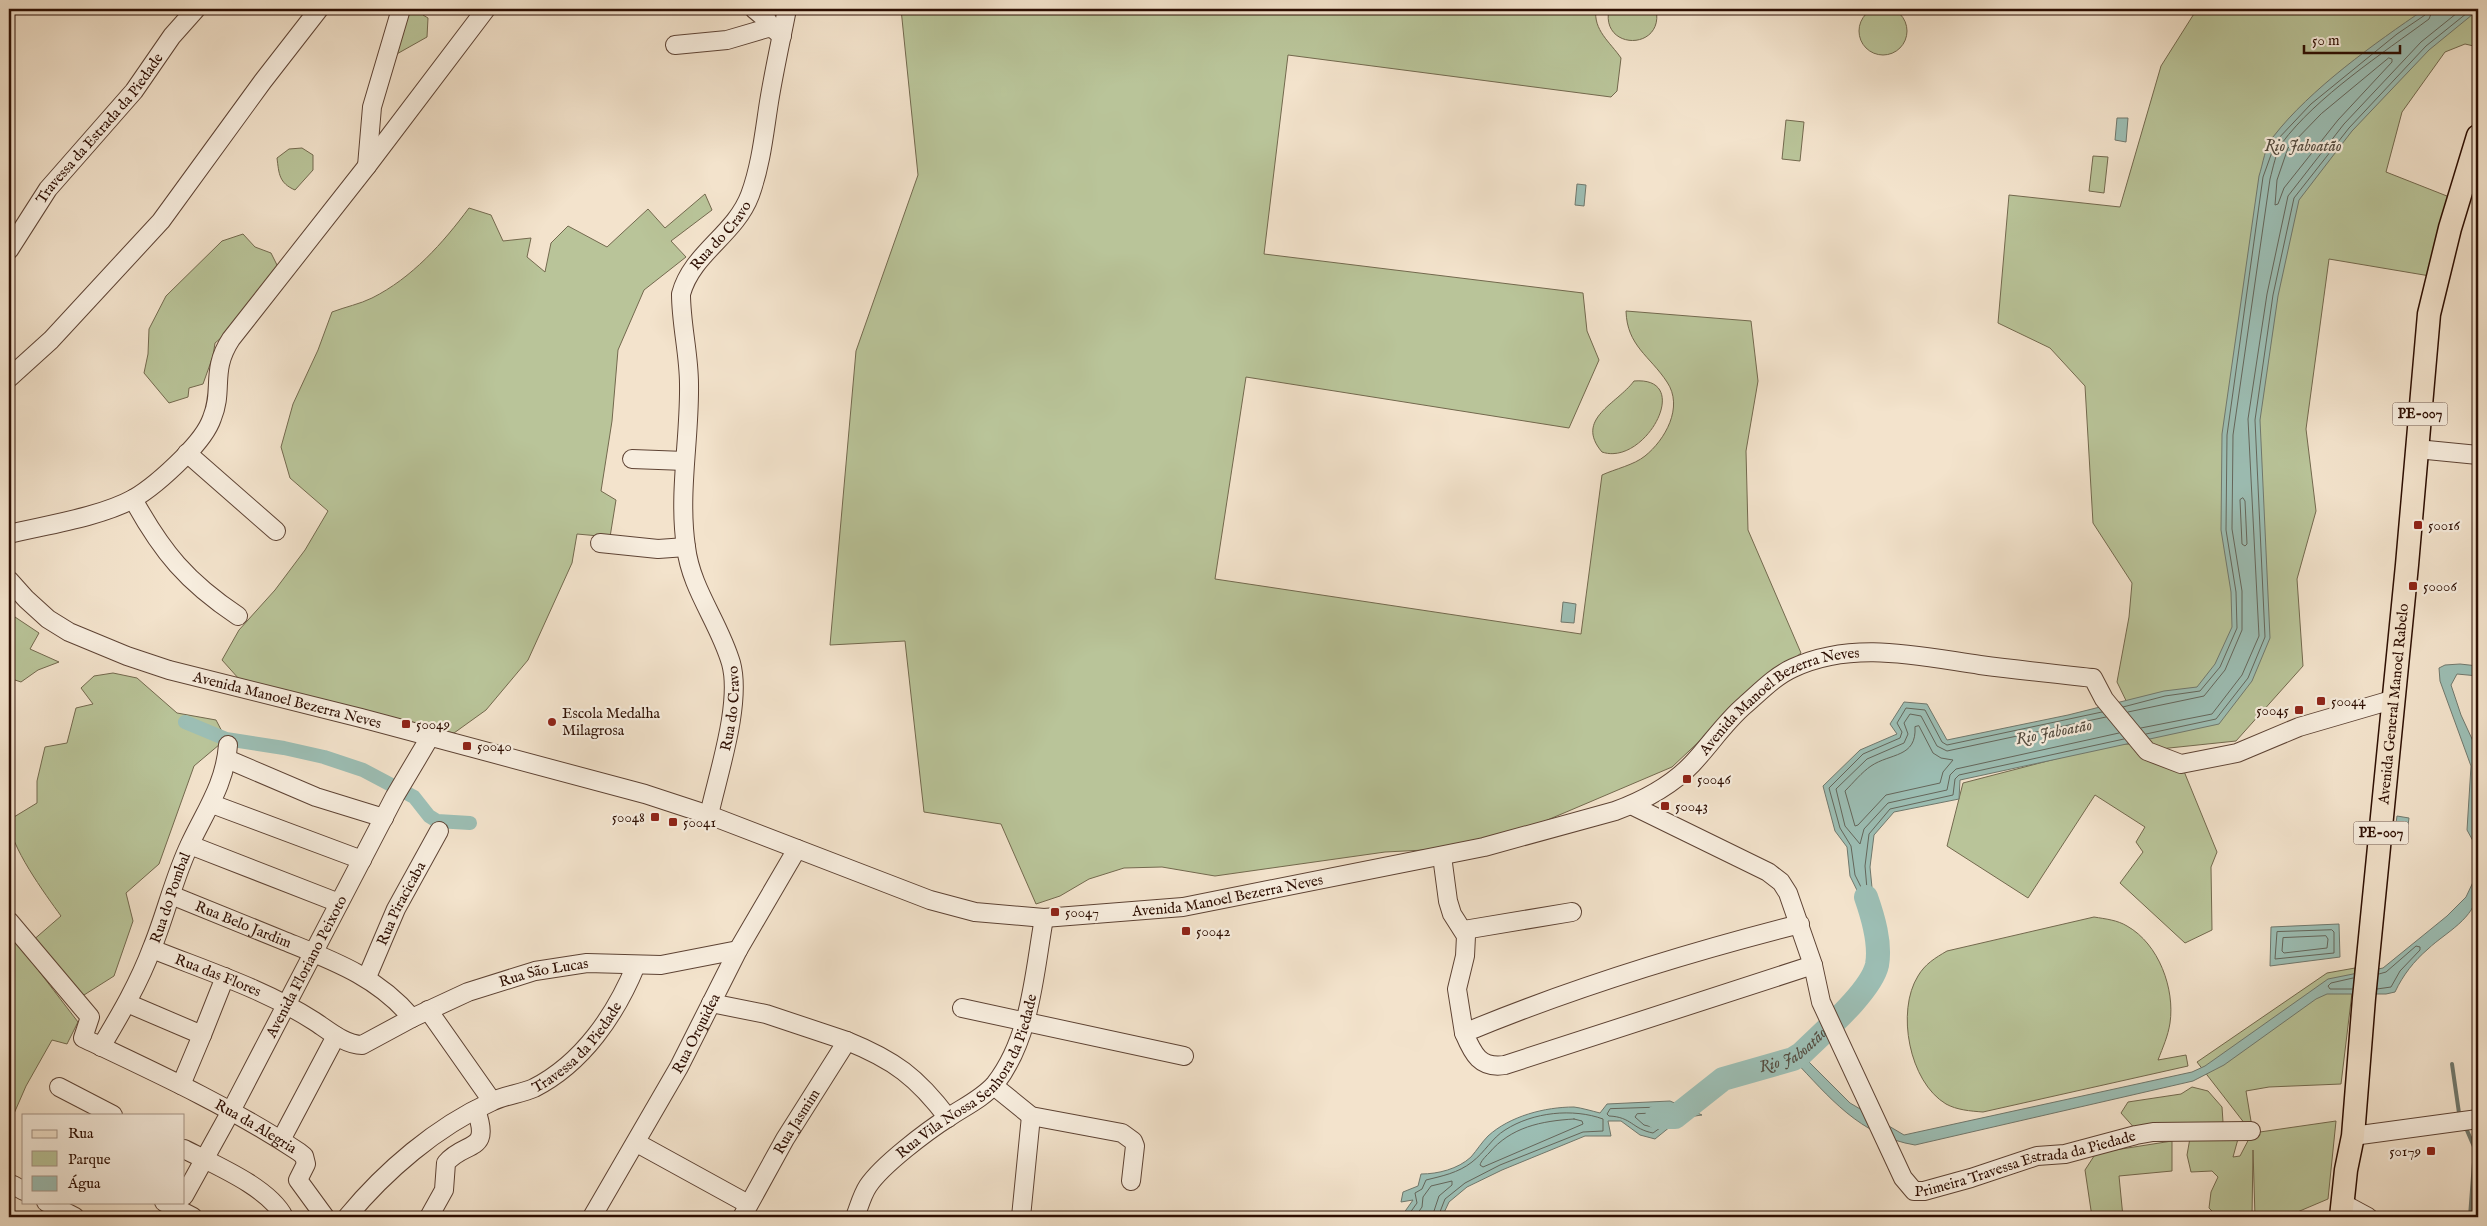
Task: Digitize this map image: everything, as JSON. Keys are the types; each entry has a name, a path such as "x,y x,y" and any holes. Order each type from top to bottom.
{"main road":[{"name":"Avenida General Manoel Rabelo","path":"2342,1210 2353,1136 2364,998 2395,699 2429,314 2450,228 2478,136"}],"street":[{"name":"Travessa da Estrada da Piedade","path":"9,250 48,189 134,91 172,36 196,9"},
{"path":"9,378 51,340 161,221 263,81 319,9"},
{"path":"367,166 372,107 401,9"},
{"path":"9,534 82,516 133,499 160,481 188,453 212,419 216,404 218,368 222,353 486,9"},
{"path":"754,9 777,32"},
{"name":"Rua do Cravo","path":"709,815 730,724 734,679 731,662 690,570 686,547 683,515 689,384 681,294 684,282 694,264 737,219 749,196 762,150 777,32 788,9"},
{"path":"674,45 727,40 777,32"},
{"path":"2417,449 2478,455"},
{"path":"188,453 276,531"},
{"path":"632,459 685,461"},
{"path":"133,499 150,530 176,566 207,594 238,616"},
{"path":"600,543 658,548 686,547"},
{"name":"Avenida Manoel Bezerra Neves","path":"9,580 48,619 69,632 127,656 169,670 645,794 709,815 930,900 975,912 1044,918 1184,907 1484,847 1631,805 1667,786 1690,766 1742,708 1770,682 1792,668 1822,657 1853,652 1897,653 2094,678 2104,699 2147,751 2181,764 2237,753 2300,727 2395,699"},
{"name":"Avenida Floriano Peixoto","path":"185,1190 231,1111 384,818 430,737"},
{"name":"Rua do Pombal","path":"101,1046 127,1003 152,949 190,845 212,804 227,752 316,797 384,818"},
{"path":"212,804 362,860"},
{"name":"Primeira Travessa Estrada da Piedade","path":"1631,805 1768,872 1781,882 1788,893 1800,924 1813,965 1821,1002 1893,1158 1903,1178 1914,1191 1924,1191 2037,1156 2065,1154 2136,1135 2153,1132 2251,1131"},
{"name":"Rua Piracicaba","path":"367,977 396,909 440,831"},
{"path":"190,845 339,903"},
{"name":"Rua Orquidea","path":"592,1217 637,1143 738,950 797,849"},
{"path":"1442,856 1448,901 1452,914 1464,930 1466,945 1457,989 1464,1033 1472,1052 1480,1062 1495,1066 1505,1065 1813,965"},
{"name":"Rua Belo Jardim","path":"171,896 313,953 367,977 400,1003 420,1014"},
{"path":"1464,930 1572,912"},
{"name":"Rua Vila Nossa Senhora da Piedade","path":"856,1217 869,1185 889,1164 948,1118 994,1086 1008,1066 1025,1023 1044,918"},
{"name":"Rua da Alegria","path":"9,921 90,1016 83,1038 181,1085 231,1111 280,1140 306,1160 305,1168 298,1178 325,1217"},
{"path":"1464,1033 1561,995 1732,941 1800,924"},
{"name":"Rua das Flores","path":"152,949 286,1003 336,1036 356,1045 362,1045"},
{"name":"Rua São Lucas","path":"362,1045 420,1014 484,986 535,970 587,963 636,965 682,962 738,950"},
{"name":"Travessa da Piedade","path":"347,1217 362,1198 405,1159 454,1123 492,1101 531,1089 546,1082 565,1066 604,1026 618,1005 636,965"},
{"path":"181,1085 225,978"},
{"path":"127,1003 202,1035"},
{"path":"711,1003 780,1019 874,1052 910,1075 926,1090 948,1118"},
{"path":"962,1008 1184,1056"},
{"path":"420,1014 492,1101"},
{"path":"280,1140 336,1036"},
{"name":"Rua Jasmim","path":"637,1143 745,1211 785,1139 847,1041"},
{"path":"994,1086 1031,1116 1122,1133 1133,1141 1135,1146 1131,1181"},
{"path":"59,1087 111,1114"},
{"path":"430,1217 444,1190 446,1163 479,1140 482,1129 476,1110"},
{"path":"1021,1217 1031,1116"},
{"path":"2353,1136 2478,1119"},
{"path":"185,1150 258,1190 275,1205 284,1217"},
{"path":"50,1204 75,1217"},
{"path":"176,1205 193,1217"},
{"path":"2342,1210 2368,1217"}],"green space":[{"path":"1883,7 1892,9 1900,14 1905,22 1907,31 1905,40 1900,48 1892,53 1883,55 1874,53 1866,48 1861,40 1859,31 1861,22 1866,14 1874,9"},
{"path":"406,9 425,9 423,15 428,18 427,37 395,55"},
{"path":"901,9 1596,9 1597,23 1600,30 1621,58 1617,91 1611,97 1288,55 1264,254 1583,293 1587,331 1599,360 1569,428 1246,377 1215,579 1581,634 1602,475 1645,456 1665,432 1673,412 1672,392 1667,382 1635,342 1627,323 1626,311 1751,321 1758,381 1746,451 1748,530 1801,653 1741,702 1672,767 1484,847 1385,852 1215,876 1162,867 1124,868 1089,879 1060,896 1036,904 1001,824 924,812 905,641 830,645 856,351 918,175"},
{"path":"1609,9 1656,9 1656,23 1651,33 1643,39 1622,39 1614,33 1609,23"},
{"path":"2197,9 2478,9 2478,47 2465,44 2445,52 2402,112 2386,172 2452,198 2430,276 2329,259 2306,429 2316,511 2297,579 2303,666 2236,741 2150,750 2117,682 2129,617 2132,583 2093,523 2085,386 2050,348 1998,323 2009,195 2120,207 2161,66"},
{"path":"1786,120 1804,122 1800,161 1782,159"},
{"path":"302,148 313,155 313,170 295,190 283,181 278,169 277,158 289,149"},
{"path":"2093,156 2108,157 2104,193 2089,191"},
{"path":"705,194 712,210 671,241 686,257 644,290 618,350 612,421 601,491 616,500 610,537 577,534 572,563 528,660 486,710 454,733 379,717 239,679 222,660 239,630 275,590 305,550 328,511 290,478 281,447 293,404 318,350 332,312 363,302 387,290 426,259 469,208 491,215 503,241 531,238 527,257 545,272 551,243 568,226 607,247 648,209 665,228"},
{"path":"243,234 255,247 271,253 277,265 273,276 252,308 215,343 213,356 203,384 189,388 188,397 169,403 144,373 148,354 149,329 166,296 222,241"},
{"path":"1634,381 1652,383 1661,392 1662,405 1657,420 1647,435 1634,447 1618,453 1602,452 1595,440 1593,430 1595,421"},
{"path":"9,613 39,633 30,649 59,662 38,670 21,682 9,678"},
{"path":"113,673 137,678 177,713 216,720 226,739 194,766 159,864 126,893 133,921 114,976 84,995 49,972 31,942 61,916 21,856 9,820 37,803 37,781 45,747 67,743 76,708 93,704 81,688 94,676"},
{"path":"2113,744 2140,744 2181,764 2217,852 2211,867 2212,930 2185,943 2120,883 2143,852 2136,842 2145,827 2095,795 2028,898 1947,846 1963,783"},
{"path":"2094,917 2115,921 2127,926 2148,944 2156,956 2167,982 2171,1010 2168,1032 2158,1060 2186,1055 2188,1066 1983,1112 1950,1106 1933,1094 1923,1080 1915,1063 1907,1026 1911,991 1924,968 1947,951"},
{"path":"9,932 78,1022 67,1044 52,1040 26,1086 9,1125"},
{"path":"2355,968 2341,1084 2269,1087 2246,1091 2253,1133 2336,1121 2328,1199 2295,1213 2255,1217 2253,1150 2252,1217 2218,1217 2209,1208 2211,1192 2218,1177 2212,1171 2191,1172 2187,1155 2190,1138 2137,1131 2121,1113 2128,1102 2181,1094 2192,1087 2208,1091 2222,1107 2223,1122 2214,1124 2238,1139 2233,1157 2240,1156 2252,1133 2197,1062 2327,973"},
{"path":"2172,1141 2172,1171 2119,1176 2123,1217 2092,1217 2085,1170 2096,1153"}],"water":[{"name":"Rio Jaboatão","path":"2425,9 2478,10 2429,50 2352,131 2299,200 2278,296 2260,420 2270,638 2252,681 2219,724 1960,780 1959,799 1894,812 1874,835 1870,867 1876,929 1850,876 1847,847 1835,831 1823,786 1860,750 1897,734 1890,724 1904,702 1927,704 1947,740 2068,715 2164,691 2197,687 2215,664 2232,627 2231,592 2221,530 2222,434 2259,176 2266,150 2270,141 2288,119 2324,84"},
{"path":"2117,118 2128,118 2126,142 2115,140"},
{"path":"1577,184 1586,185 1584,206 1575,205"},
{"path":"1563,602 1576,604 1574,623 1561,622"},
{"path":"2445,665 2478,666 2478,676 2457,674 2451,685 2461,715 2478,752 2478,850 2467,830 2471,766 2440,681 2439,668"},
{"path":"2397,816 2409,818 2406,840 2394,838"},
{"path":"2478,856 2479,887 2476,901 2459,924 2418,958 2405,974 2395,992 2386,994 2327,994 2316,999 2224,1065 2193,1081 1915,1145 1895,1140 1862,1124 1833,1101 1793,1059 1801,1054 1850,1103 1904,1135 2192,1072 2205,1066 2328,979 2383,968 2447,916 2466,897 2474,880"},
{"path":"2339,924 2340,957 2270,966 2271,927"},
{"path":"1670,1101 1702,1115 1681,1118 1655,1139 1640,1135 1621,1121 1608,1121 1611,1136 1585,1136 1502,1170 1467,1187 1449,1202 1442,1217 1401,1217 1413,1200 1401,1202 1403,1192 1418,1186 1421,1174 1441,1172 1460,1165 1471,1157 1488,1136 1517,1118 1563,1107 1577,1107 1600,1113 1607,1104"}],"waterway":[{"path":"185,722 226,739 284,748 324,757 363,770 414,797 429,816 437,821 470,823"},
{"name":"Rio Jaboatão","path":"1657,1117 1675,1117 1723,1079 1793,1059 1801,1054 1856,1000 1873,976 1878,957 1874,922 1866,897"},
{"path":"2452,1064 2459,1113"},
{"path":"2466,1128 2475,1149 2470,1217"}],"place":[{"name":"50016","path":"2418,525"},
{"name":"50006","path":"2413,586"},
{"name":"50044","path":"2321,701"},
{"name":"50045","path":"2299,710"},
{"name":"Escola Medalha Milagrosa","path":"552,722"},
{"name":"50049","path":"406,724"},
{"name":"50040","path":"467,746"},
{"name":"50046","path":"1687,779"},
{"name":"50043","path":"1665,806"},
{"name":"50048","path":"655,817"},
{"name":"50041","path":"673,822"},
{"name":"50047","path":"1055,912"},
{"name":"50042","path":"1186,931"},
{"name":"50179","path":"2431,1151"}]}
